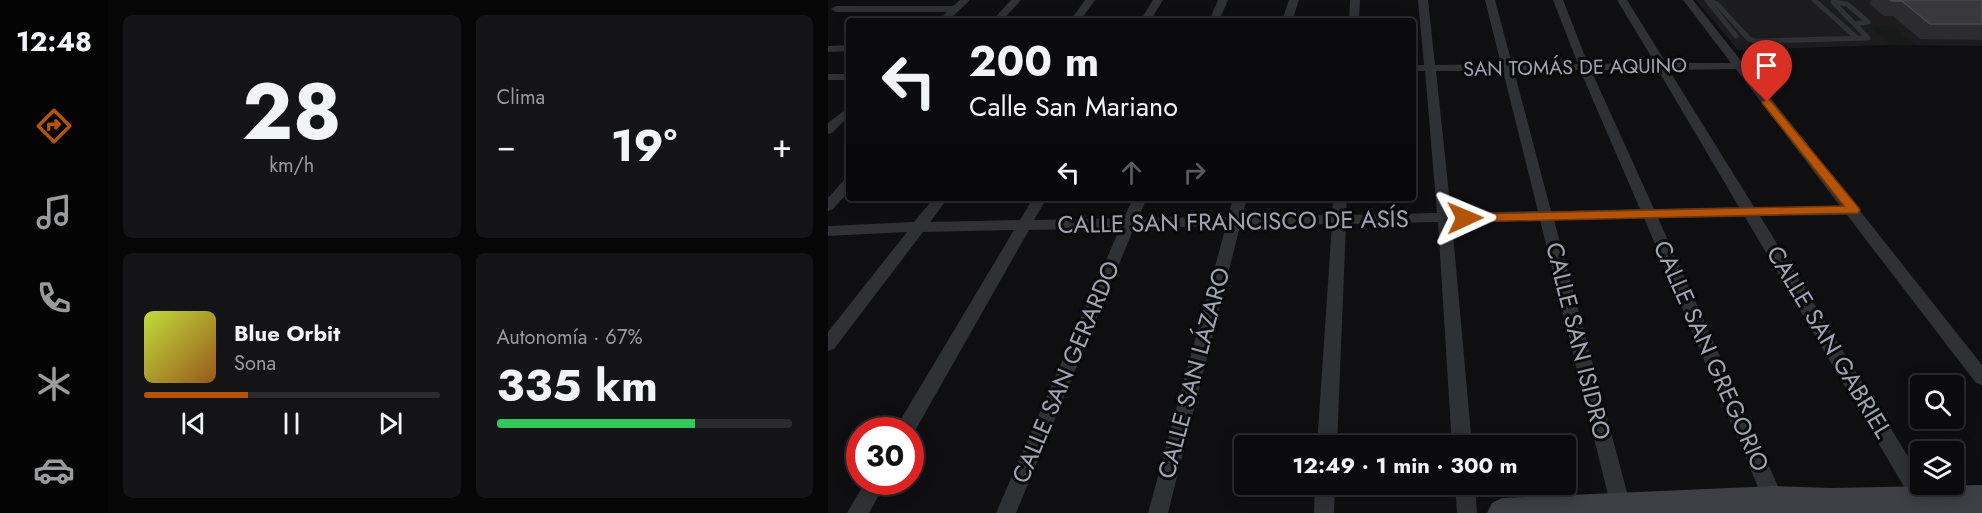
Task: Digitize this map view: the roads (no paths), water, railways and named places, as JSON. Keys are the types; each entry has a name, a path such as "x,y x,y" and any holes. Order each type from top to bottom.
{"street":[{"path":"832,12 849,0"},
{"path":"946,18 965,0"},
{"path":"1000,18 1016,0"},
{"path":"1076,18 1090,0"},
{"path":"1147,18 1158,0"},
{"path":"1215,18 1223,0"},
{"path":"1288,18 1294,0"},
{"path":"1354,18 1355,0"},
{"path":"1423,0 1428,68 1445,218 1461,435"},
{"name":"CALLE SAN ISIDRO","path":"1490,0 1621,507"},
{"name":"CALLE SAN GREGORIO","path":"1558,0 1584,66 1777,506"},
{"name":"CALLE SAN GABRIEL","path":"1622,0 1923,500"},
{"path":"1688,0 1854,210 1982,378"},
{"path":"872,18 882,9"},
{"path":"894,18 904,9"},
{"path":"832,12 955,9"},
{"path":"832,48 846,40"},
{"name":"SAN TOMÁS DE AQUINO","path":"1416,68 1738,66"},
{"path":"828,77 846,77"},
{"path":"828,111 846,110"},
{"path":"828,130 846,113"},
{"path":"828,206 846,186"},
{"path":"828,344 939,201"},
{"path":"913,417 1038,201"},
{"name":"CALLE SAN GERARDO","path":"1006,513 1139,201"},
{"name":"CALLE SAN LÁZARO","path":"1158,513 1239,201"},
{"path":"1328,435 1340,201"},
{"name":"CALLE SAN FRANCISCO DE ASÍS","path":"828,231 919,227 1854,210"},
{"path":"857,513 868,495"},
{"path":"1324,513 1325,495"},
{"path":"1466,495 1467,513"},
{"path":"1502,513 1621,507 1777,506 1982,499"}],"lane":[{"path":"1814,0 1857,38"},
{"path":"1708,1 1717,4 1746,36 1758,42 1868,37 1832,1"},
{"path":"1708,1 1741,43"},
{"path":"1832,1 1847,4 1868,22 1855,24"},
{"path":"1716,13 1724,12"},
{"path":"1724,23 1734,23"},
{"path":"1736,36 1746,36"}]}
